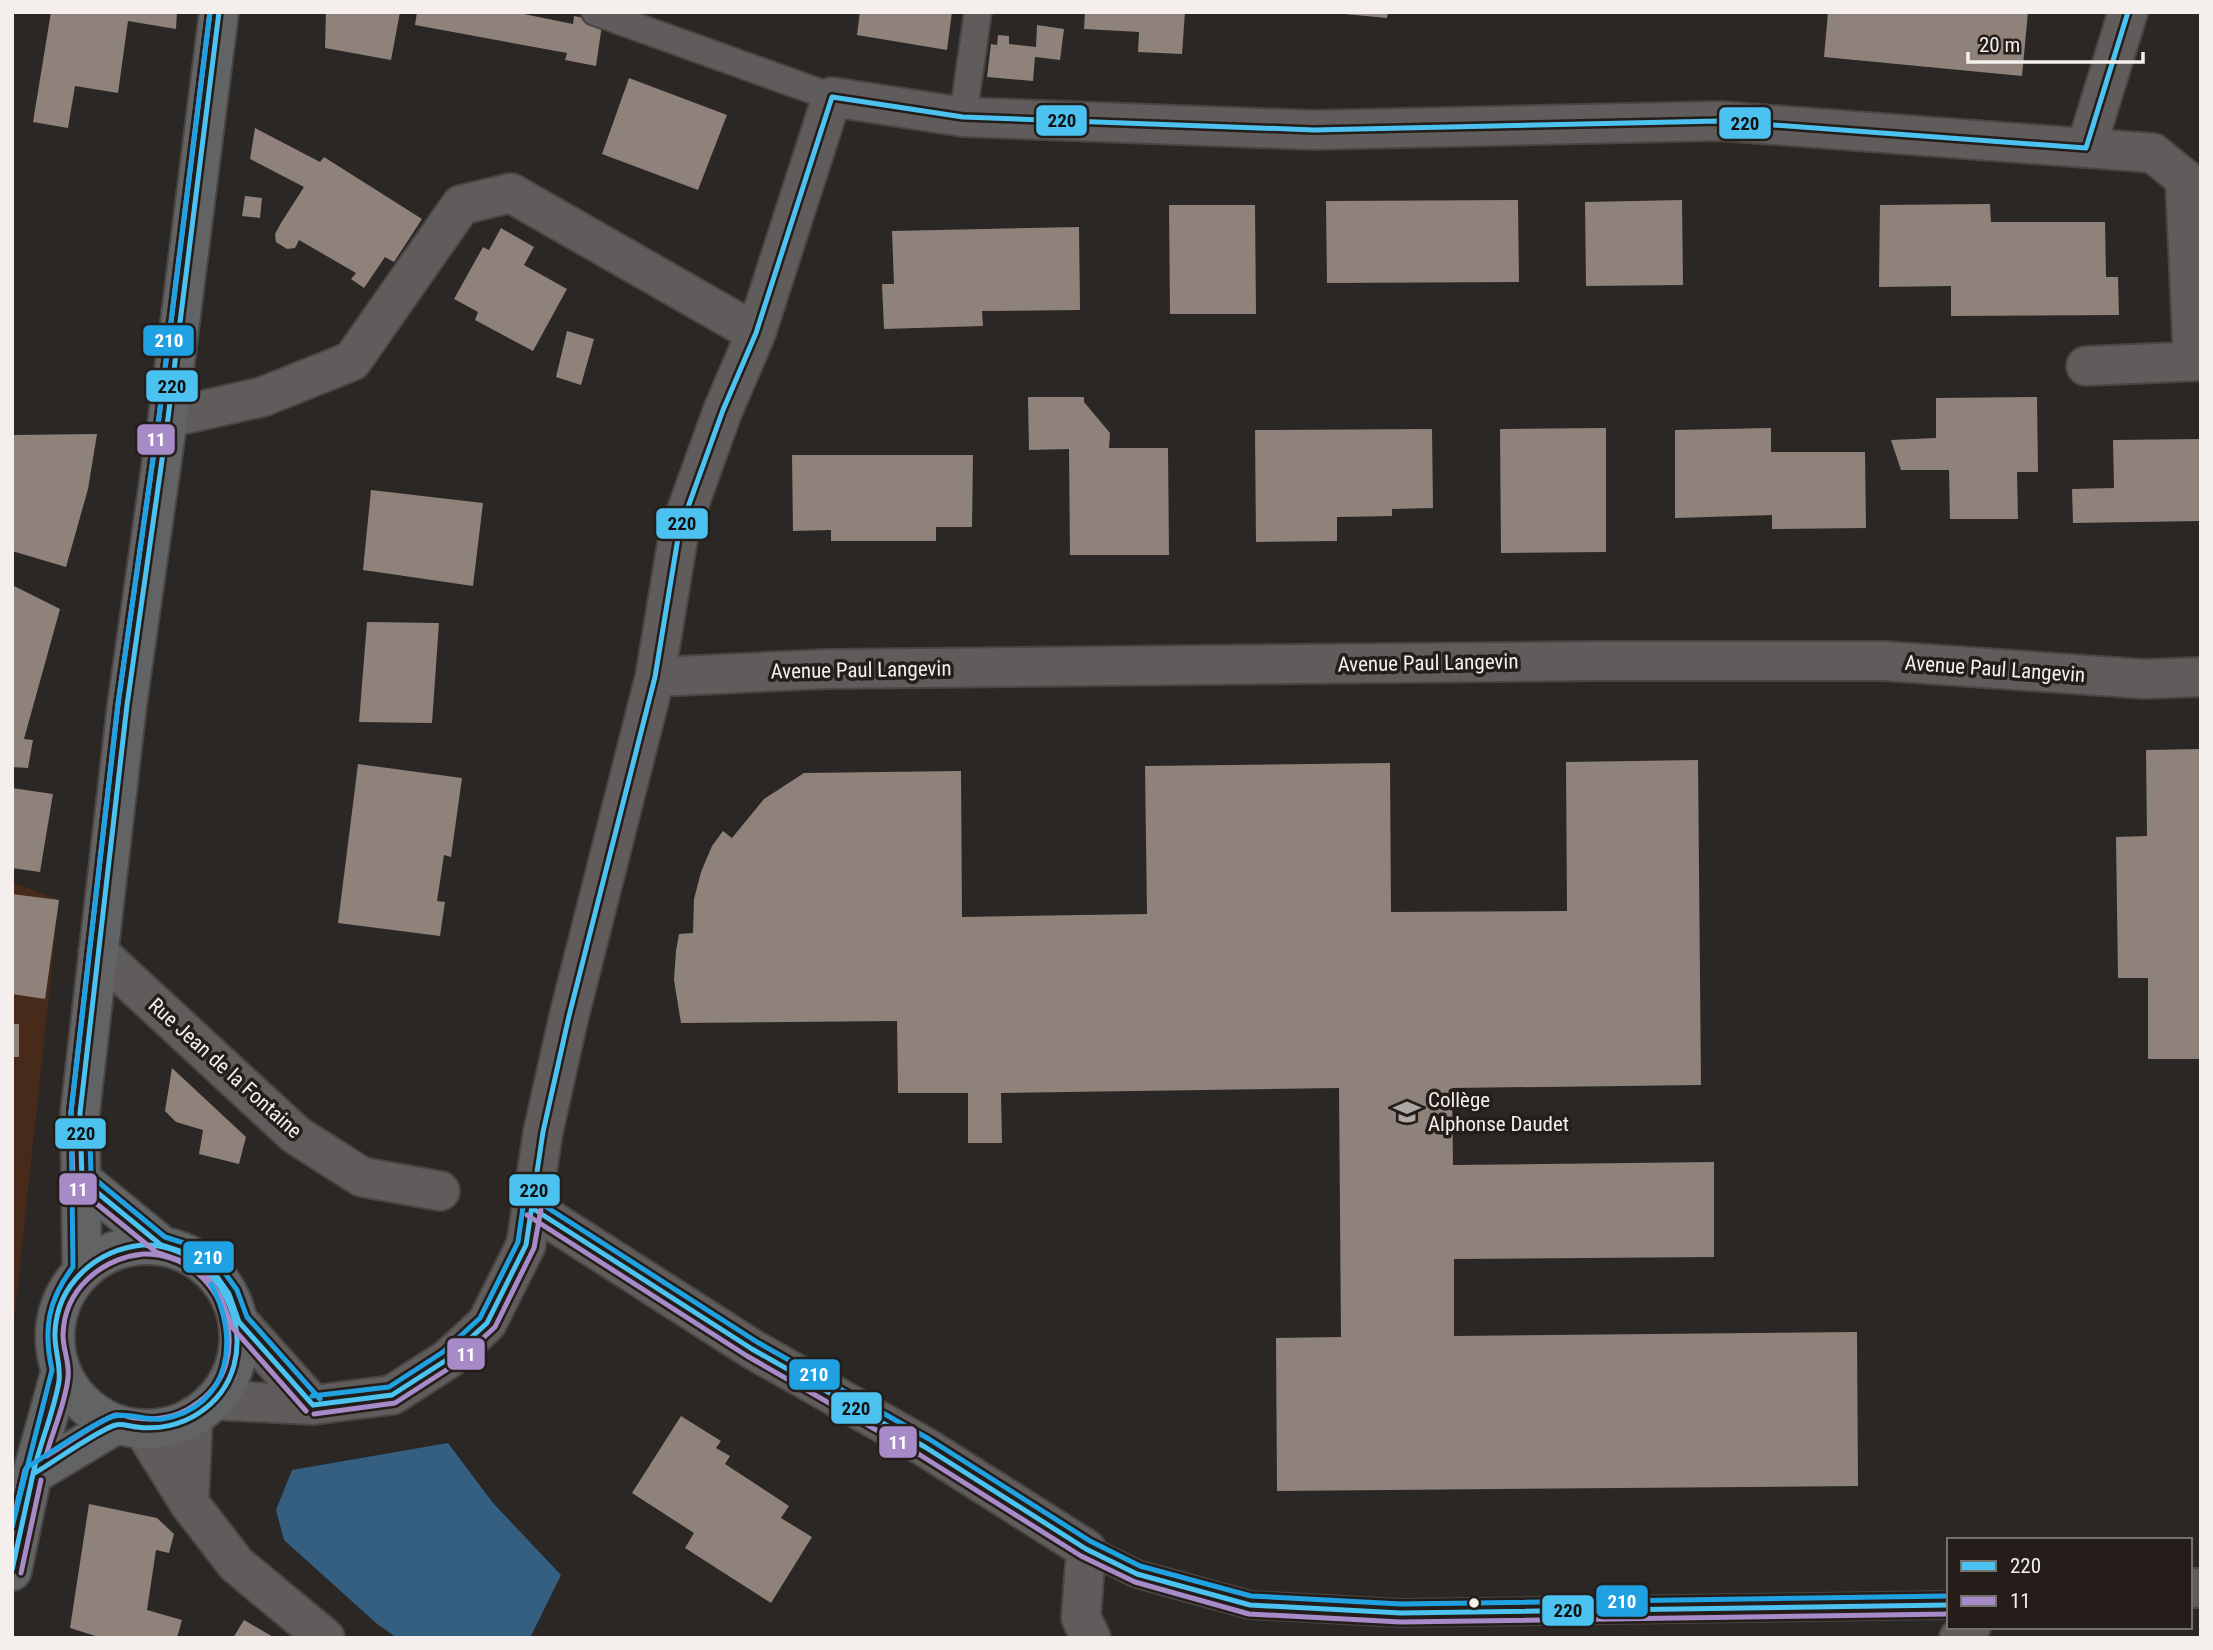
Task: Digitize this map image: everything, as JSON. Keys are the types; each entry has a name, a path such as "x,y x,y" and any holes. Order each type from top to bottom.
{"main road":[{"path":"82,1270 80,1113 127,705 168,418 219,12"},
{"path":"82,1180 161,1245"},
{"path":"133,1245 161,1245 189,1254 213,1271 229,1294 239,1322 238,1350 230,1377 204,1408 170,1426 130,1426 94,1412 74,1393 61,1370 55,1343 57,1317 66,1291 82,1270 106,1254 133,1245"},
{"path":"12,1571 32,1475 61,1370"},
{"path":"32,1475 130,1426"}],"street":[{"path":"2086,148 2128,12"},
{"path":"189,1503 204,1408 313,1405 392,1395 448,1359 486,1323 526,1245 543,1132 569,1016 655,677 679,532 723,410 756,332 832,97 963,117 1314,130 1720,121 2153,153 2185,179 2197,361 2086,366"},
{"path":"168,418 262,397 352,361 461,205 511,193 756,332"},
{"name":"Avenue Paul Langevin","path":"655,677 827,670 1593,661 1884,661 2144,679 2201,677"},
{"name":"Rue Jean de la Fontaine","path":"98,951 296,1135 362,1177 440,1191"},
{"path":"531,1208 752,1349 925,1447 1086,1549 1081,1618 1091,1638"},
{"path":"239,1322 313,1405"},
{"path":"130,1426 236,1564 325,1638"}],"lane":[{"path":"595,12 832,97"},
{"path":"963,117 978,12"},
{"path":"1086,1549 1138,1573 1250,1605 1415,1613 1947,1605"}],"shaded area":[{"path":"12,882 59,900 12,1340"}],"water":[{"path":"448,1443 493,1503 561,1575 530,1638 397,1638 376,1623 284,1540 276,1510 292,1470"}],"building":[{"path":"51,12 177,12 176,29 128,21 118,93 75,86 68,128 33,122"},
{"path":"326,12 400,12 391,60 325,48"},
{"path":"417,12 514,12 573,24 574,16 584,18 602,25 596,66 565,60 567,53 415,25"},
{"path":"860,12 952,12 947,50 857,35"},
{"path":"1085,12 1185,12 1182,54 1138,52 1139,32 1084,29"},
{"path":"1323,12 1388,12 1387,18"},
{"path":"1828,12 2028,12 2022,76 1824,57"},
{"path":"1037,25 1064,29 1060,60 1035,57 1033,81 987,77 991,44 997,45 998,35 1009,36 1009,44 1036,47"},
{"path":"629,78 727,115 698,190 602,154"},
{"path":"255,128 320,162 324,157 422,219 394,262 385,257 364,288 351,279 356,273 299,240 295,248 287,249 276,242 275,234 304,187 250,159"},
{"path":"245,196 262,198 260,218 242,216"},
{"path":"1518,200 1519,282 1327,283 1326,201"},
{"path":"1682,200 1683,285 1586,286 1585,202"},
{"path":"1990,204 1991,222 2105,222 2106,277 2118,277 2119,315 1951,316 1951,286 1879,287 1880,205"},
{"path":"1169,205 1255,205 1256,314 1170,314"},
{"path":"1079,227 1080,310 982,311 983,326 884,329 882,284 894,284 892,231"},
{"path":"501,228 534,247 524,265 567,289 533,351 475,320 478,312 454,299 483,247 489,250"},
{"path":"567,331 594,339 581,385 556,377"},
{"path":"1028,397 1084,397 1084,402 1110,433 1109,448 1168,448 1169,555 1070,555 1069,449 1029,450"},
{"path":"2037,397 2038,472 2017,472 2018,519 1950,519 1949,470 1901,470 1891,440 1936,438 1936,398"},
{"path":"1606,428 1606,552 1501,553 1500,429"},
{"path":"1771,428 1771,452 1865,452 1866,528 1772,529 1772,515 1675,518 1675,430"},
{"path":"1432,429 1433,508 1392,509 1392,516 1337,517 1337,541 1256,542 1255,430"},
{"path":"97,434 88,489 66,567 12,551 12,435"},
{"path":"2201,439 2201,521 2073,523 2072,489 2114,488 2113,440"},
{"path":"792,455 973,455 972,527 936,527 936,541 831,541 831,530 793,531"},
{"path":"371,490 483,503 473,586 363,570"},
{"path":"12,585 60,609 24,739 33,740 28,768 12,767"},
{"path":"367,622 439,623 432,723 359,722"},
{"path":"2201,749 2201,1059 2148,1059 2148,978 2118,978 2116,837 2147,836 2146,750"},
{"path":"1698,760 1701,1085 1452,1088 1453,1165 1714,1162 1714,1257 1454,1259 1454,1336 1857,1332 1858,1486 1277,1491 1276,1338 1341,1337 1339,1088 1001,1093 1002,1143 968,1143 968,1093 898,1093 897,1021 681,1023 674,980 676,951 679,934 693,933 694,899 712,846 723,831 732,838 764,799 804,773 961,771 962,917 1147,914 1145,766 1390,763 1391,912 1567,911 1566,762"},
{"path":"358,764 462,778 451,857 444,855 437,901 445,902 440,936 338,923"},
{"path":"12,788 53,794 40,872 12,868"},
{"path":"12,894 59,900 45,999 12,994"},
{"path":"12,1024 19,1024 19,1057 12,1057"},
{"path":"172,1068 246,1137 239,1164 199,1154 203,1130 176,1122 165,1111"},
{"path":"681,1416 721,1441 716,1448 730,1456 725,1464 789,1506 781,1518 812,1537 771,1603 685,1548 694,1533 632,1493"},
{"path":"89,1504 157,1518 174,1534 169,1553 156,1550 147,1610 182,1620 177,1638 102,1638 70,1628"},
{"path":"244,1620 275,1638 233,1638"}],"transit line":[{"name":"11","path":"210,12 159,417 118,704 71,1112 73,1180 76,1187 156,1252 185,1262 207,1277 221,1298 232,1327 306,1411"},
{"name":"210","path":"12,1527 52,1370 48,1328 53,1303 73,1267 71,1112 118,704 159,417 210,12"},
{"name":"220","path":"219,12 168,418 127,705 80,1113 82,1180 161,1245 189,1254 213,1271 229,1294 239,1322 313,1405"},
{"name":"220","path":"2086,148 2128,12"},
{"name":"220","path":"313,1405 392,1395 448,1359 487,1323 526,1245 543,1132 569,1016 655,677 679,532 723,410 756,333 832,97 963,117 1314,130 1720,121 2086,148"},
{"name":"210","path":"90,1138 91,1176 165,1237 193,1246 219,1265 237,1290 247,1317 320,1399"},
{"name":"210","path":"537,1201 757,1342 929,1439 1090,1541 1140,1566 1251,1596 1401,1604 1947,1596"},
{"name":"210","path":"312,1396 389,1387 443,1352 480,1318 518,1242 523,1207"},
{"name":"220","path":"532,1208 752,1349 925,1447 1086,1549 1137,1574 1250,1605 1401,1613 1947,1605"},
{"name":"11","path":"314,1414 395,1403 454,1365 495,1327 534,1248 541,1209"},
{"name":"11","path":"527,1215 747,1356 920,1455 1081,1556 1135,1582 1249,1614 1401,1622 1947,1614"},
{"name":"220","path":"142,1245 173,1250 198,1263 218,1284 231,1310 237,1337 234,1365 222,1391 199,1413 169,1426 153,1428 121,1424 108,1428 33,1474 59,1381 55,1332 63,1299 82,1272 95,1262 125,1248 142,1245"},
{"name":"11","path":"143,1254 171,1258 194,1271 212,1290 224,1313 229,1338 226,1364 214,1387 187,1410 159,1418 116,1415 46,1456 62,1408 68,1378 63,1335 70,1304 77,1291 99,1270 112,1262 143,1254"},
{"name":"210","path":"17,1504 26,1468 105,1419 119,1415 162,1419 185,1412 203,1400 216,1385 224,1367 227,1347 220,1305 211,1284"},
{"name":"11","path":"12,1527 25,1470"},
{"name":"220","path":"12,1570 33,1474"},
{"name":"220","path":"12,1570 33,1474"},
{"name":"11","path":"21,1573 41,1480"}],"place":[{"name":"Collège Alphonse Daudet","path":"1407,1112"}]}
